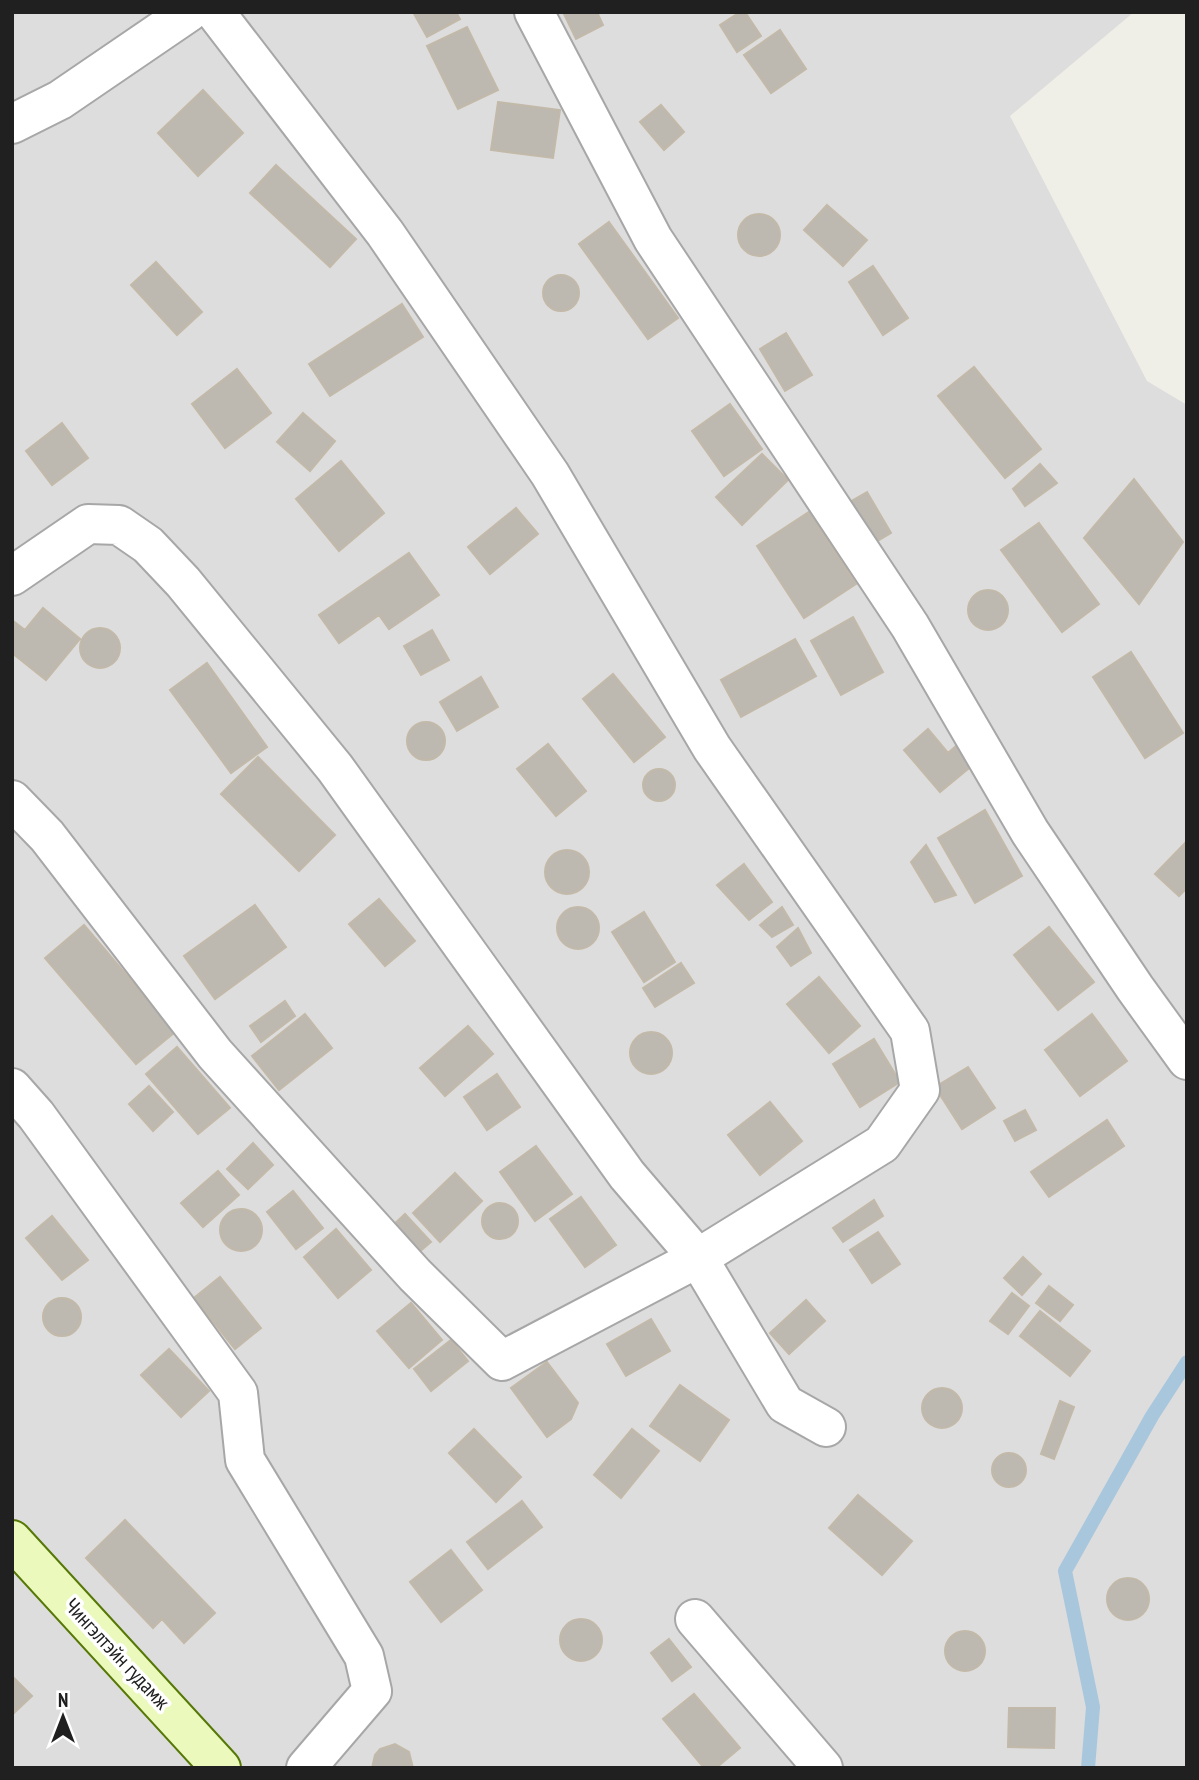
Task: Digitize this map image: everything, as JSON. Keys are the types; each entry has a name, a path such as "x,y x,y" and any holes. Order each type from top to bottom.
{"main road":[{"name":"Чингэлтэйн гудамж","path":"12,1540 221,1768"}],"street":[{"path":"12,124 60,100 189,12"},
{"path":"12,800 47,836 215,1054 415,1275 502,1361 698,1258 882,1144 920,1090 910,1031 712,748 550,474 385,233 215,12"},
{"path":"534,12 653,239 910,626 1030,832 1187,1060"},
{"path":"12,576 88,524 119,525 148,545 183,582 335,768 627,1175 698,1258 785,1404 826,1427"},
{"path":"12,1088 36,1115 238,1393 245,1461 364,1656 372,1691 306,1768"},
{"path":"695,1619 823,1768"}],"shaded area":[{"path":"12,12 1134,12 1010,116 1147,381 1187,405 1187,1768 12,1768"}],"building":[{"path":"413,12 456,12 460,19 427,37"},
{"path":"597,12 603,25 576,39 564,14"},
{"path":"740,12 745,12 761,36 737,52 720,25"},
{"path":"467,27 498,90 458,109 427,46"},
{"path":"780,30 806,69 771,93 744,55"},
{"path":"203,90 243,133 198,176 158,133"},
{"path":"498,102 560,110 553,158 491,150"},
{"path":"661,105 684,132 664,150 640,122"},
{"path":"276,165 356,239 330,267 250,193"},
{"path":"827,205 867,240 843,266 804,230"},
{"path":"759,214 774,220 780,235 774,250 759,256 744,250 738,235 744,220"},
{"path":"609,222 678,318 648,339 579,244"},
{"path":"156,262 202,312 177,335 131,285"},
{"path":"873,266 908,318 883,335 849,282"},
{"path":"561,275 573,281 579,293 573,305 561,311 549,305 543,293 549,281"},
{"path":"402,304 423,337 330,396 309,364"},
{"path":"786,333 812,375 785,391 760,349"},
{"path":"974,367 1041,449 1005,478 938,396"},
{"path":"237,369 271,413 225,448 192,404"},
{"path":"730,404 762,449 724,476 692,431"},
{"path":"303,413 335,441 310,471 277,442"},
{"path":"62,423 88,458 52,485 26,451"},
{"path":"762,454 788,480 742,525 716,497"},
{"path":"341,461 384,513 339,551 296,499"},
{"path":"1040,464 1057,483 1025,506 1013,489"},
{"path":"1134,479 1183,542 1139,604 1084,538"},
{"path":"867,492 891,533 871,545 846,504"},
{"path":"516,508 538,534 490,574 468,547"},
{"path":"809,512 856,584 804,618 757,546"},
{"path":"1039,523 1099,604 1062,632 1001,550"},
{"path":"409,553 439,595 389,629 379,615 339,643 319,615"},
{"path":"988,590 996,591 1002,596 1007,602 1007,618 1002,624 996,629 988,630 980,629 974,624 969,618 968,610 969,602 974,596 980,591"},
{"path":"43,608 80,639 46,680 12,653 12,620 25,630"},
{"path":"853,617 883,672 841,695 811,641"},
{"path":"100,628 108,629 114,634 119,640 119,656 114,662 108,667 100,668 92,667 86,662 81,656 80,648 81,640 86,634 92,629"},
{"path":"432,630 449,660 421,675 404,646"},
{"path":"795,639 816,676 741,717 721,680"},
{"path":"1131,652 1183,733 1145,758 1093,677"},
{"path":"207,663 267,747 231,773 170,690"},
{"path":"613,674 665,737 634,762 583,699"},
{"path":"481,677 498,707 457,731 440,702"},
{"path":"426,722 440,727 445,741 440,755 426,760 412,755 407,741 412,727"},
{"path":"928,729 948,753 956,746 973,765 940,792 904,750"},
{"path":"548,744 586,791 556,816 517,769"},
{"path":"258,757 335,835 299,871 221,794"},
{"path":"659,769 671,773 675,785 671,797 659,801 647,797 643,785 647,773"},
{"path":"985,810 1022,876 975,903 938,838"},
{"path":"1187,841 1187,888 1179,896 1155,874"},
{"path":"926,845 956,895 935,902 911,862"},
{"path":"567,850 582,857 589,872 582,887 567,894 552,887 545,872 552,857"},
{"path":"744,864 772,902 749,920 717,885"},
{"path":"379,899 415,941 385,966 349,924"},
{"path":"255,905 286,947 215,999 184,956"},
{"path":"578,907 593,913 599,928 593,943 578,949 563,943 557,928 563,913"},
{"path":"782,907 793,925 772,937 760,925"},
{"path":"644,912 675,962 644,982 612,932"},
{"path":"84,925 175,1032 136,1064 45,958"},
{"path":"1049,927 1094,982 1058,1010 1014,955"},
{"path":"798,928 811,953 791,966 777,947"},
{"path":"681,963 694,983 655,1007 643,988"},
{"path":"819,977 860,1026 829,1053 787,1004"},
{"path":"285,1001 295,1016 261,1042 250,1026"},
{"path":"305,1014 332,1048 279,1090 252,1056"},
{"path":"1092,1014 1127,1061 1080,1096 1045,1050"},
{"path":"468,1026 493,1054 445,1096 420,1068"},
{"path":"651,1032 666,1038 672,1053 666,1068 651,1074 636,1068 630,1053 636,1038"},
{"path":"874,1039 900,1082 860,1107 833,1064"},
{"path":"177,1047 230,1108 198,1134 146,1074"},
{"path":"968,1067 995,1108 962,1129 935,1087"},
{"path":"497,1074 520,1107 487,1130 464,1097"},
{"path":"149,1086 173,1112 153,1131 129,1104"},
{"path":"770,1102 802,1141 760,1175 728,1135"},
{"path":"1025,1110 1036,1130 1015,1141 1004,1121"},
{"path":"1107,1120 1124,1146 1049,1197 1031,1172"},
{"path":"253,1143 273,1165 248,1189 227,1169"},
{"path":"536,1146 572,1194 535,1221 500,1172"},
{"path":"218,1171 239,1195 203,1227 181,1203"},
{"path":"455,1173 482,1201 440,1242 413,1213"},
{"path":"293,1191 323,1228 296,1249 267,1212"},
{"path":"581,1197 616,1245 585,1267 550,1219"},
{"path":"874,1200 883,1216 843,1242 833,1228"},
{"path":"500,1203 512,1209 518,1221 512,1233 500,1239 488,1233 482,1221 488,1209"},
{"path":"241,1209 256,1215 262,1230 256,1245 241,1251 226,1245 220,1230 226,1215"},
{"path":"405,1214 431,1242 417,1254 391,1227"},
{"path":"52,1216 88,1260 62,1280 26,1238"},
{"path":"336,1229 371,1270 338,1298 304,1257"},
{"path":"878,1232 900,1264 872,1283 850,1250"},
{"path":"1023,1257 1041,1274 1022,1295 1004,1278"},
{"path":"220,1277 261,1328 235,1349 194,1298"},
{"path":"1049,1286 1073,1305 1060,1321 1036,1303"},
{"path":"1012,1293 1029,1306 1008,1334 990,1321"},
{"path":"62,1298 76,1303 81,1317 76,1331 62,1336 48,1331 43,1317 48,1303"},
{"path":"806,1300 825,1321 789,1354 770,1333"},
{"path":"411,1303 442,1340 409,1368 377,1331"},
{"path":"1040,1311 1090,1351 1070,1376 1020,1336"},
{"path":"651,1319 670,1351 626,1376 607,1344"},
{"path":"451,1340 468,1361 431,1391 414,1369"},
{"path":"169,1349 209,1391 181,1417 141,1375"},
{"path":"547,1362 578,1403 571,1419 547,1437 511,1388"},
{"path":"680,1385 729,1420 700,1461 650,1426"},
{"path":"942,1388 956,1394 962,1408 956,1422 942,1428 928,1422 922,1408 928,1394"},
{"path":"1060,1401 1074,1407 1054,1459 1041,1454"},
{"path":"474,1429 521,1477 496,1502 449,1453"},
{"path":"632,1429 659,1451 621,1498 594,1475"},
{"path":"1009,1453 1021,1458 1026,1470 1021,1482 1009,1487 997,1482 992,1470 997,1458"},
{"path":"858,1495 912,1541 882,1575 829,1528"},
{"path":"522,1501 542,1527 488,1569 467,1542"},
{"path":"125,1520 215,1613 184,1643 162,1619 153,1628 86,1558"},
{"path":"451,1550 482,1590 441,1622 410,1582"},
{"path":"1128,1578 1143,1584 1149,1599 1143,1614 1128,1620 1113,1614 1107,1599 1113,1584"},
{"path":"581,1619 596,1625 602,1640 596,1655 581,1661 566,1655 560,1640 566,1625"},
{"path":"965,1631 979,1637 985,1651 979,1665 965,1671 951,1665 945,1651 951,1637"},
{"path":"669,1639 691,1667 672,1681 651,1653"},
{"path":"12,1676 32,1696 12,1715"},
{"path":"694,1694 740,1748 716,1768 704,1768 663,1719"},
{"path":"1009,1708 1055,1708 1054,1748 1008,1747"},
{"path":"395,1744 409,1752 413,1768 372,1768 375,1755 380,1749"}],"waterway":[{"path":"1088,1768 1093,1707 1065,1571 1152,1416 1187,1362"}]}
